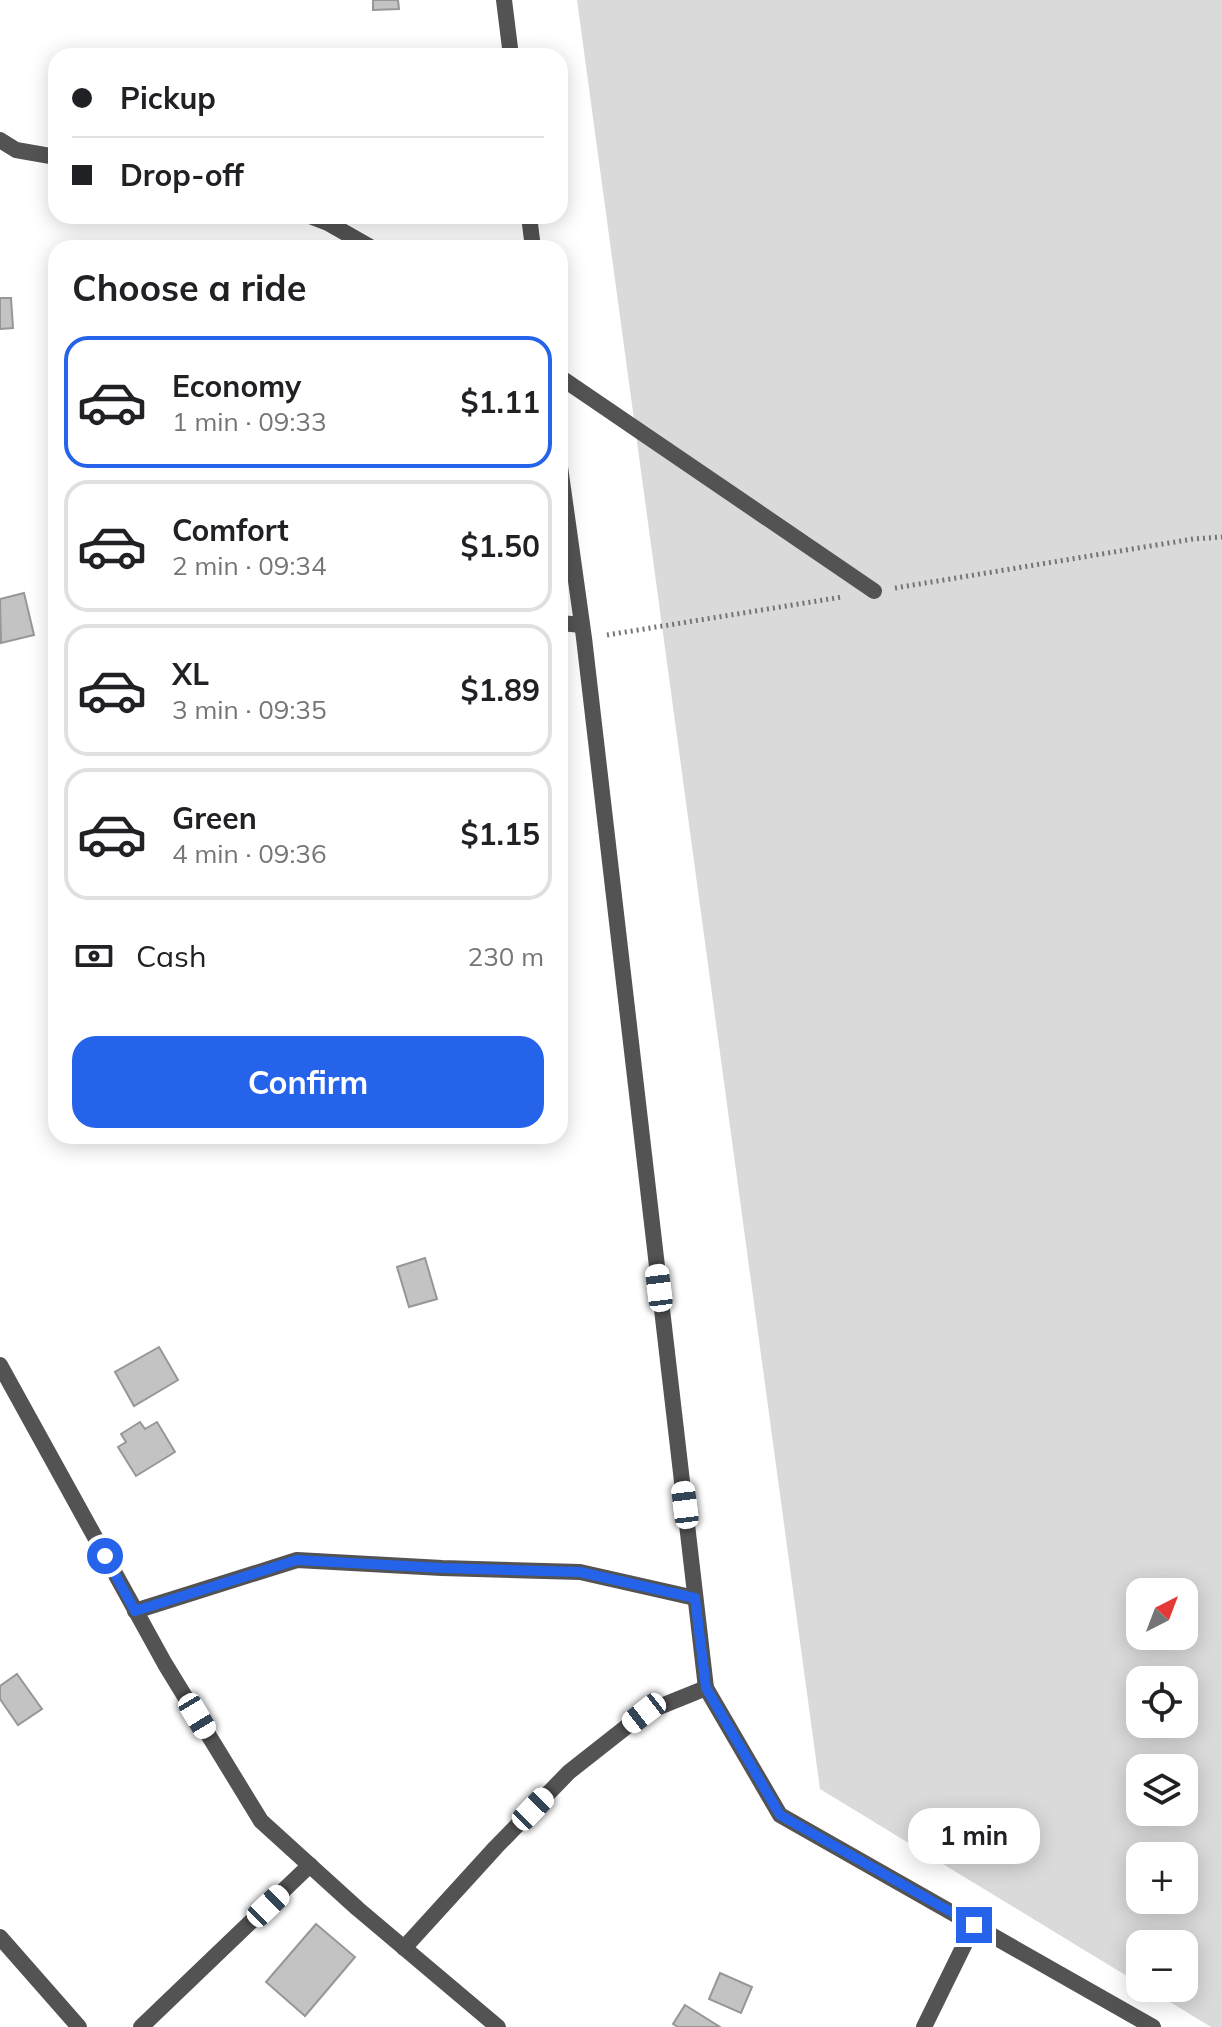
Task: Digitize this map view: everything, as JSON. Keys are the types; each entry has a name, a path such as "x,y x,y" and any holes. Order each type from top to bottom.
{"street":[{"path":"504,0 510,48"},
{"path":"0,140 16,150 48,156"},
{"path":"0,156 16,150"},
{"path":"330,224 358,240"},
{"path":"568,382 874,591"},
{"path":"568,524 706,1688 780,1815 1153,2027"},
{"path":"568,626 583,631"},
{"path":"0,1365 165,1664 261,1821 498,2027"},
{"path":"135,1611 297,1560 580,1572 695,1598"},
{"path":"404,1948 569,1772 644,1713 706,1688"},
{"path":"141,2027 310,1865"},
{"path":"924,2027 974,1925"},
{"path":"0,1937 79,2027"}],"path":[{"path":"583,631 874,591 1193,539 1222,537"}],"shaded area":[{"path":"577,0 1222,0 1222,2027 1211,2027 1170,2002 1198,2002 1198,1930 1126,1930 1126,1975 820,1789"}],"building":[{"path":"373,0 398,0 399,9 373,10"},
{"path":"0,298 11,298 13,328 0,329"},
{"path":"24,593 34,635 1,643 0,599"},
{"path":"425,1258 437,1299 409,1307 397,1267"},
{"path":"159,1347 178,1380 134,1406 115,1372"},
{"path":"140,1422 145,1429 157,1422 175,1452 136,1476 118,1447 126,1442 121,1434"},
{"path":"17,1674 42,1709 18,1725 0,1699 0,1686"},
{"path":"316,1924 355,1957 305,2016 266,1982"},
{"path":"720,1973 752,1987 741,2013 709,1999"},
{"path":"685,2005 720,2027 678,2027 673,2024"}],"route":[{"path":"105,1556 135,1611 297,1560 580,1572 695,1598 706,1688 780,1815 974,1925"}]}
